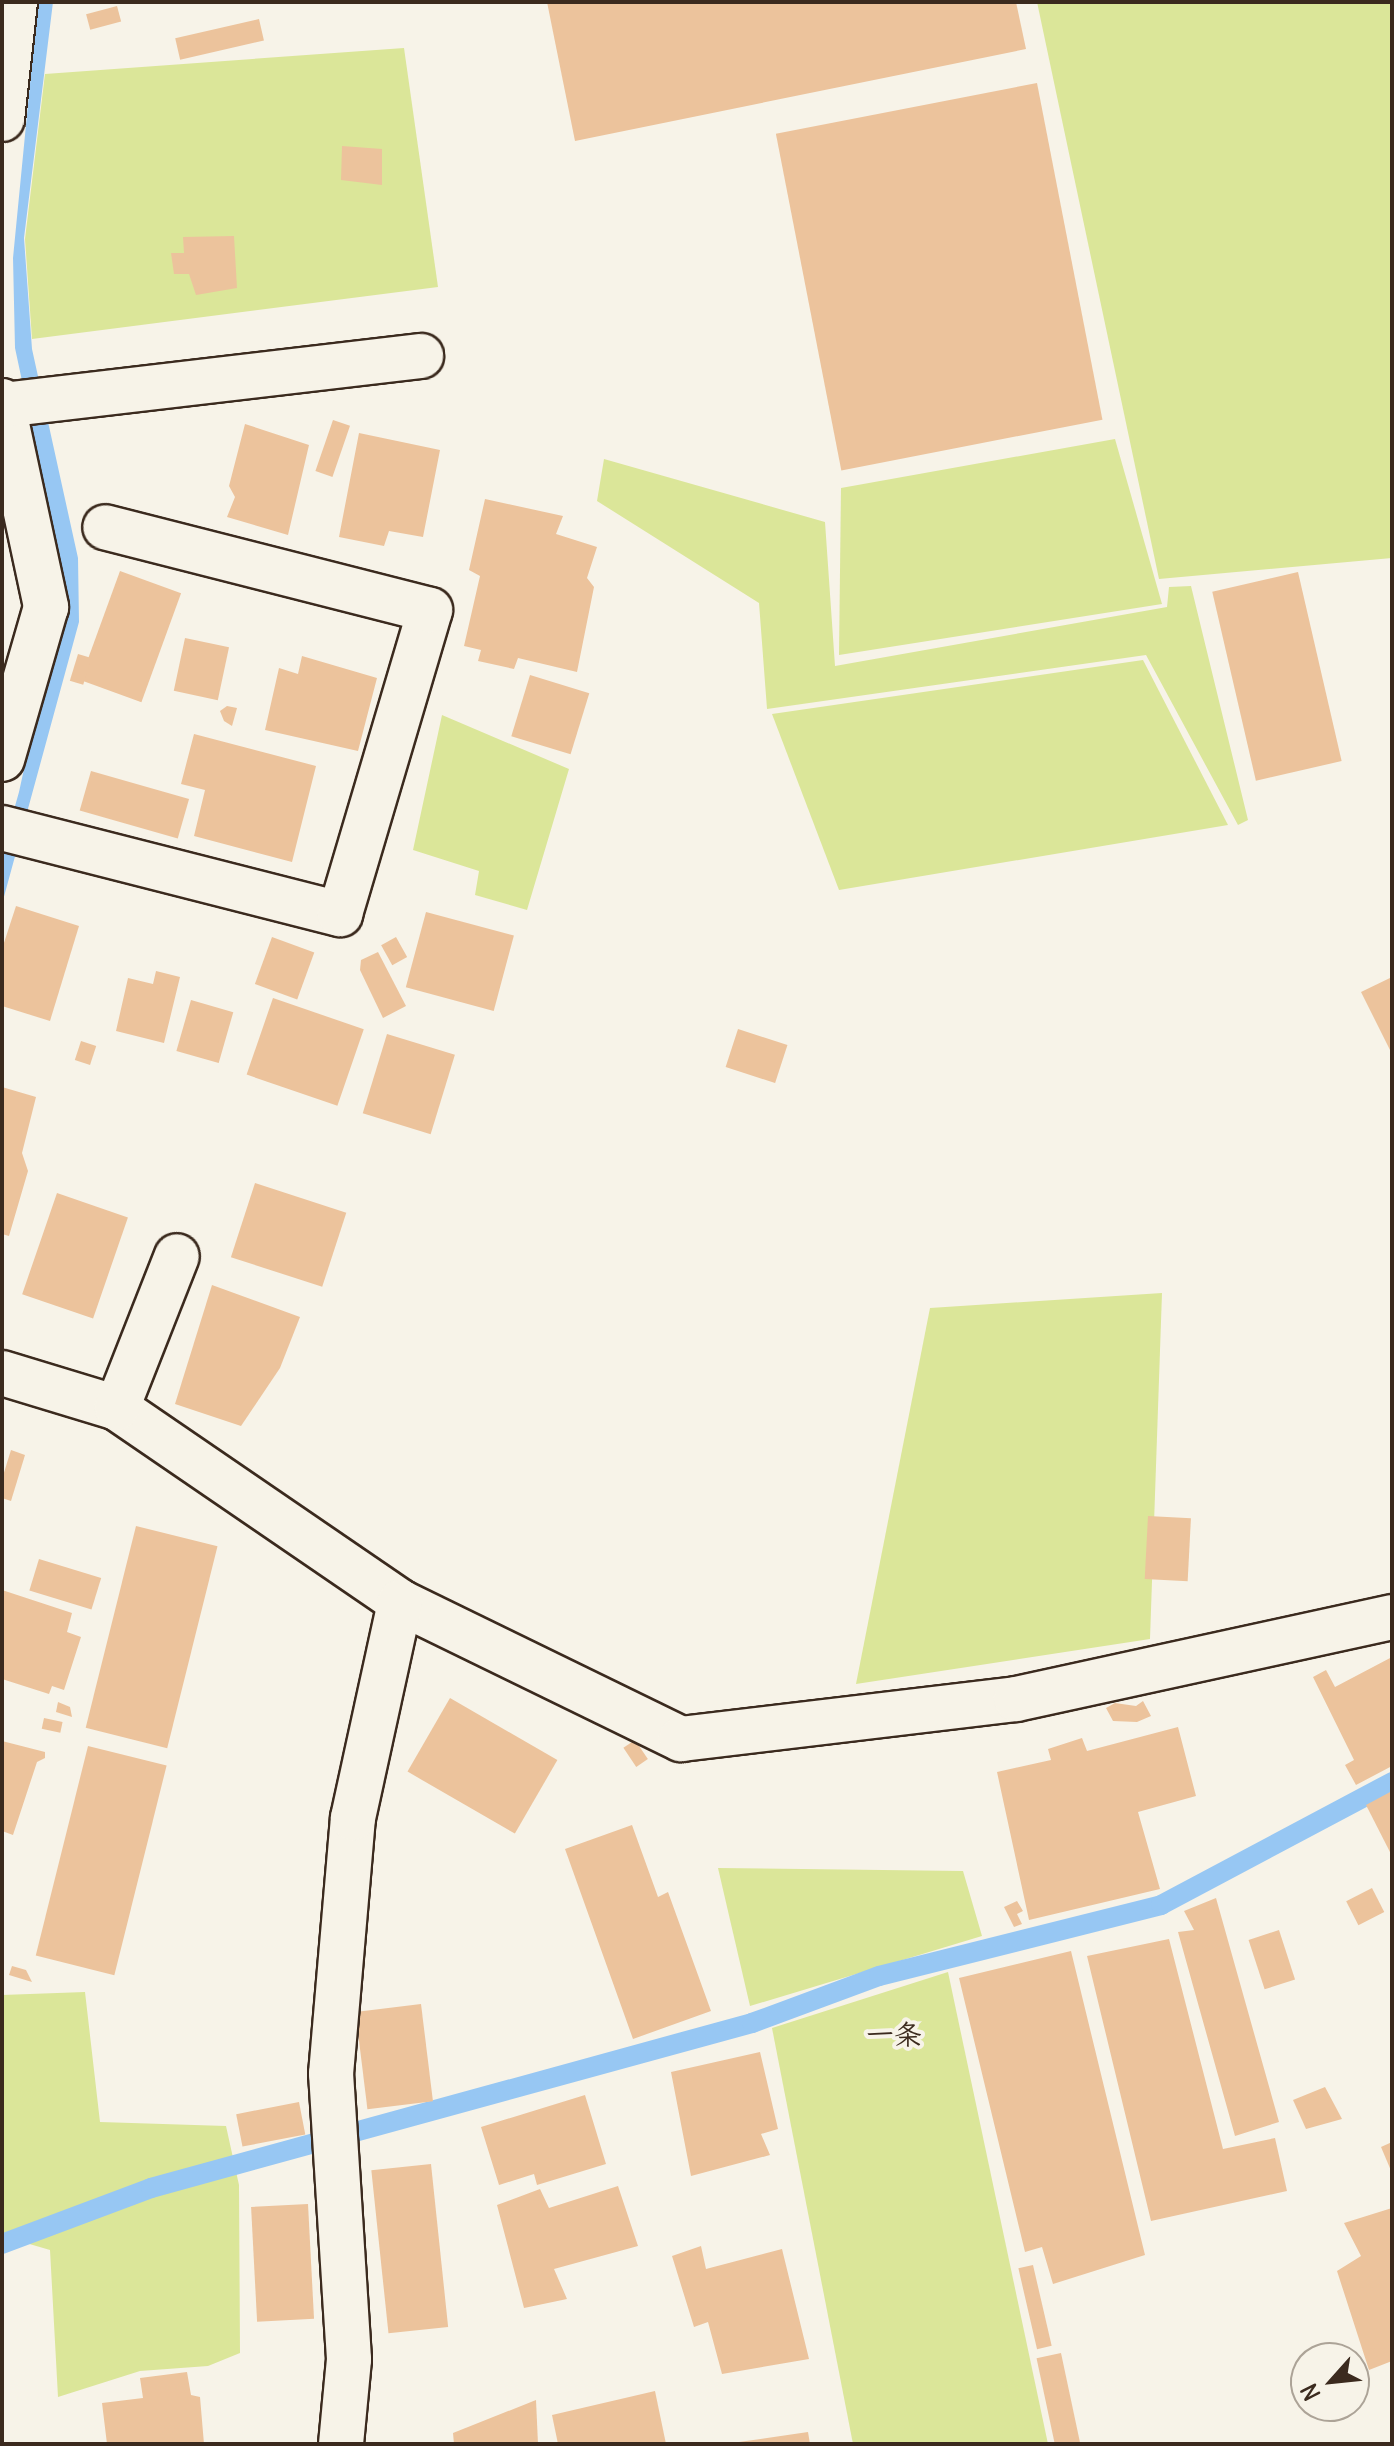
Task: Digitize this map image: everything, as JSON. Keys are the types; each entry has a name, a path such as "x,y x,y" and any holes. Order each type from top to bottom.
{"street":[{"path":"2,119 15,2"},
{"path":"2,759 46,607 2,403 421,356"},
{"path":"2,828 340,914 430,610 105,527"},
{"path":"117,1408 177,1256"},
{"path":"2,1373 117,1408 400,1602 681,1739 1016,1699 1392,1617"},
{"path":"341,2444 349,2359 331,2074 353,1818 400,1602"}],"green space":[{"path":"1037,2 1392,2 1392,558 1159,579"},
{"path":"404,48 438,287 32,339 25,239 45,74"},
{"path":"1115,439 1162,604 839,655 841,488"},
{"path":"604,459 825,522 835,666 1167,607 1169,587 1191,586 1248,820 1238,825 1146,655 767,709 759,603 597,501"},
{"path":"1143,660 1228,825 839,890 772,714"},
{"path":"442,715 569,769 527,910 475,895 479,871 413,850"},
{"path":"1162,1293 1150,1639 856,1684 930,1308"},
{"path":"718,1868 963,1871 982,1936 750,2006"},
{"path":"948,1972 1048,2444 853,2444 772,2028"},
{"path":"85,1992 100,2122 226,2126 239,2185 240,2353 208,2366 140,2371 58,2397 50,2250 2,2236 2,1995"}],"water":[{"path":"38,2 53,2 24,238 32,349 78,558 79,622 2,904 2,852 19,792 61,599 60,559 15,348 13,258"}],"building":[{"path":"547,2 1016,2 1026,49 575,141"},
{"path":"117,6 121,21 90,30 86,14"},
{"path":"259,19 264,40 180,60 175,38"},
{"path":"1037,83 1102,420 841,470 776,134"},
{"path":"342,146 382,149 382,185 341,180"},
{"path":"234,236 237,288 196,295 189,274 174,274 171,253 184,253 183,237"},
{"path":"333,420 350,426 332,477 315,471"},
{"path":"245,424 309,445 288,535 227,517 235,497 229,486"},
{"path":"359,433 440,450 423,537 389,531 384,546 339,537"},
{"path":"485,499 563,516 556,534 597,547 587,578 594,587 577,672 518,658 514,669 478,661 481,650 464,646 480,576 469,570"},
{"path":"120,571 181,593 141,702 80,680"},
{"path":"1298,572 1342,761 1256,781 1212,592"},
{"path":"185,638 229,647 218,700 174,691"},
{"path":"78,654 91,658 83,685 70,681"},
{"path":"302,656 377,678 358,751 265,730 279,668 298,674"},
{"path":"530,675 589,693 571,754 511,736"},
{"path":"227,706 237,708 232,726 224,721 220,711"},
{"path":"194,734 316,766 292,862 194,836 205,790 181,784"},
{"path":"91,771 189,799 178,839 80,810"},
{"path":"16,906 79,926 50,1021 2,1006 2,949"},
{"path":"426,912 514,936 494,1011 406,987"},
{"path":"272,937 314,952 297,999 255,984"},
{"path":"396,937 407,957 392,965 381,945"},
{"path":"378,952 406,1006 383,1018 360,970 361,960"},
{"path":"156,971 180,977 164,1043 116,1031 128,978 153,984"},
{"path":"1392,977 1392,1054 1361,992"},
{"path":"273,998 364,1029 337,1106 247,1075"},
{"path":"191,1000 233,1012 219,1063 176,1051"},
{"path":"738,1029 787,1045 775,1083 726,1067"},
{"path":"387,1034 455,1055 431,1134 363,1113"},
{"path":"81,1041 96,1046 90,1065 75,1060"},
{"path":"2,1087 36,1097 22,1153 28,1171 9,1236 2,1234"},
{"path":"255,1183 346,1213 322,1287 231,1257"},
{"path":"57,1193 128,1217 93,1319 22,1294"},
{"path":"212,1285 300,1317 280,1368 241,1426 175,1404"},
{"path":"11,1450 25,1455 11,1501 2,1498 2,1479"},
{"path":"1148,1516 1191,1518 1188,1581 1145,1579"},
{"path":"136,1526 218,1546 167,1748 86,1728"},
{"path":"39,1559 101,1578 92,1610 29,1591"},
{"path":"2,1590 72,1613 67,1632 81,1637 64,1690 52,1686 49,1694 2,1679"},
{"path":"1392,1657 1392,1766 1356,1785 1345,1765 1354,1760 1313,1677 1326,1670 1335,1687"},
{"path":"450,1698 557,1760 515,1834 408,1772"},
{"path":"1143,1701 1151,1716 1137,1722 1113,1721 1106,1708 1115,1703 1136,1706"},
{"path":"58,1702 70,1707 72,1717 56,1712"},
{"path":"44,1718 63,1722 60,1733 42,1729"},
{"path":"1178,1727 1196,1796 1138,1812 1160,1889 1029,1920 997,1772 1051,1760 1048,1749 1082,1738 1087,1751"},
{"path":"635,1740 648,1759 636,1767 623,1748"},
{"path":"2,1741 45,1752 45,1758 37,1762 13,1835 2,1831"},
{"path":"88,1746 167,1766 114,1975 36,1956"},
{"path":"1392,1791 1392,1856 1366,1805"},
{"path":"632,1825 658,1897 668,1892 711,2011 633,2039 565,1849"},
{"path":"1372,1888 1384,1912 1358,1925 1346,1901"},
{"path":"1216,1898 1279,2122 1235,2136 1178,1932 1194,1930 1184,1911"},
{"path":"1017,1901 1023,1911 1017,1914 1022,1924 1014,1927 1004,1907"},
{"path":"1279,1930 1295,1979 1265,1989 1249,1940"},
{"path":"1169,1939 1223,2149 1275,2138 1287,2191 1151,2221 1087,1956"},
{"path":"1071,1951 1145,2255 1053,2284 1042,2247 1025,2252 959,1978"},
{"path":"12,1966 26,1970 32,1982 9,1975"},
{"path":"421,2004 433,2101 367,2109 355,2012"},
{"path":"760,2052 778,2129 761,2134 770,2155 691,2176 671,2072"},
{"path":"1325,2087 1342,2119 1306,2129 1293,2100"},
{"path":"585,2095 606,2164 537,2185 534,2174 499,2185 481,2127"},
{"path":"299,2102 305,2134 242,2147 236,2114"},
{"path":"1392,2142 1392,2173 1381,2147"},
{"path":"431,2164 448,2327 388,2333 371,2170"},
{"path":"618,2186 638,2246 554,2269 567,2299 524,2308 497,2205 540,2189 549,2208"},
{"path":"308,2204 314,2319 257,2322 251,2207"},
{"path":"1392,2208 1392,2361 1370,2370 1370,2342 1360,2342 1337,2271 1361,2256 1344,2223"},
{"path":"701,2246 706,2269 782,2249 809,2359 722,2374 708,2322 694,2327 672,2256"},
{"path":"1033,2265 1052,2346 1037,2349 1018,2268"},
{"path":"1061,2353 1080,2444 1055,2444 1037,2358"},
{"path":"187,2372 191,2395 200,2397 204,2444 107,2444 102,2403 143,2398 140,2378"},
{"path":"655,2391 666,2444 558,2444 552,2415"},
{"path":"536,2400 538,2444 454,2444 453,2433"},
{"path":"808,2432 810,2444 739,2444 739,2442"}],"waterway":[{"path":"2,2244 151,2188 752,2023 879,1976 1161,1905 1392,1782"}],"district":[{"name":"一条","path":"894,2034"}]}
